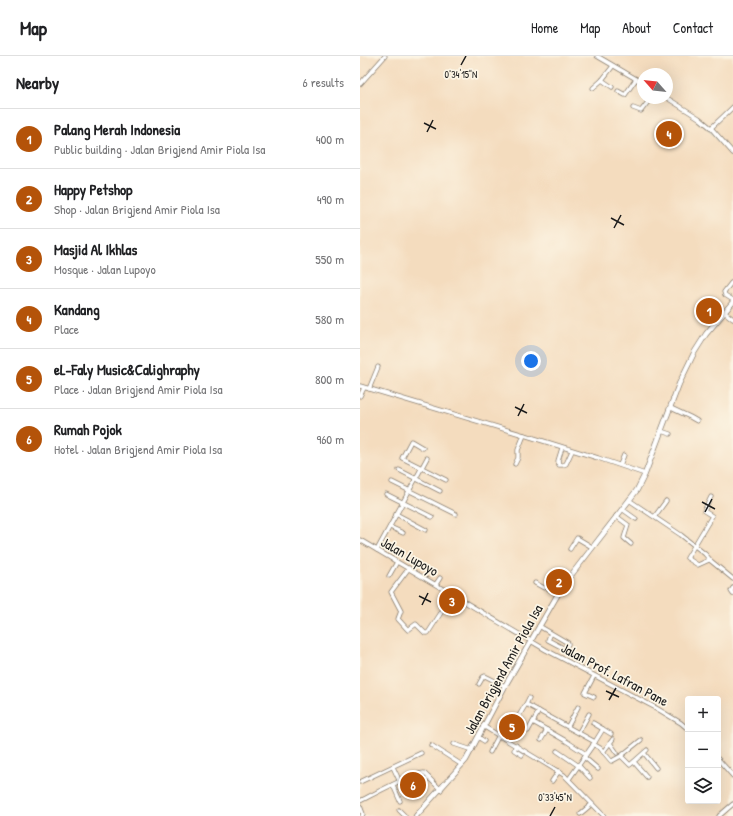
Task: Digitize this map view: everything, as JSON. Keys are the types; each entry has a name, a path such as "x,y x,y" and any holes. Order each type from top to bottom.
{"main road":[{"name":"Jalan Brigjend Amir Piola Isa","path":"416,816 462,765 472,750 483,726 505,686 558,594 592,547 637,490 645,474 679,384 694,353 706,334 733,301"}],"street":[{"path":"360,84 385,56"},
{"path":"597,56 603,58 613,66 636,79 625,95 618,91"},
{"path":"593,88 602,80 613,66"},
{"path":"602,80 612,87"},
{"path":"673,101 693,113 711,128 733,153"},
{"path":"633,108 641,111 646,104"},
{"path":"711,128 733,107"},
{"path":"733,282 724,294 733,301"},
{"path":"724,312 733,319"},
{"path":"369,389 378,367"},
{"path":"360,396 362,387 524,435 645,474"},
{"path":"670,408 690,416 697,421"},
{"path":"661,430 670,434"},
{"path":"515,464 518,458 518,450 524,435"},
{"path":"423,448 411,441 402,458 446,480"},
{"path":"562,448 558,461 563,465 566,464 572,450"},
{"path":"620,465 624,454"},
{"path":"377,550 426,458"},
{"path":"399,470 440,491"},
{"path":"392,482 456,514"},
{"path":"386,494 432,517"},
{"path":"710,560 698,565 688,559 712,516 704,511 711,497"},
{"path":"629,500 655,516 695,546 733,579"},
{"path":"655,516 666,501"},
{"path":"622,509 636,519"},
{"path":"396,514 426,530"},
{"path":"616,516 628,525 624,538 631,544"},
{"path":"390,527 403,533"},
{"path":"570,549 577,538 592,547"},
{"name":"Jalan Lupoyo","path":"360,540 531,641"},
{"path":"389,576 397,562"},
{"path":"408,568 391,592 401,611 398,619 408,630 416,624 426,633 429,633 453,594"},
{"path":"436,584 440,578"},
{"path":"536,583 544,588 546,586 558,594"},
{"path":"733,588 731,591 733,594"},
{"path":"539,626 551,633 568,643 565,649 548,640 551,633"},
{"name":"Jalan Prof. Lafran Pane","path":"531,641 656,708 685,726"},
{"path":"479,684 485,676 505,686"},
{"path":"594,676 586,693 594,697"},
{"path":"514,724 529,698"},
{"path":"526,704 579,732 594,743 611,761 614,761 641,740"},
{"path":"568,726 578,707"},
{"path":"528,731 539,711"},
{"path":"579,732 589,714"},
{"path":"533,722 585,756 598,769"},
{"path":"593,723 611,734"},
{"path":"483,726 559,771 569,779 604,816"},
{"path":"503,738 509,729"},
{"path":"569,779 603,729"},
{"path":"541,740 547,730"},
{"path":"490,752 499,736"},
{"path":"478,737 484,741"},
{"path":"603,752 613,739"},
{"path":"610,743 617,752"},
{"path":"454,744 472,750"},
{"path":"431,745 462,765"},
{"path":"516,746 514,750 522,755"},
{"path":"557,751 579,766 590,778"},
{"path":"621,756 629,765 646,751 656,768"},
{"path":"360,782 421,753"},
{"path":"634,762 647,777"},
{"path":"721,762 733,776"},
{"path":"393,767 400,782"},
{"path":"552,781 559,771"},
{"path":"360,801 410,776 422,773 441,790"},
{"path":"410,776 416,787 429,778"},
{"path":"393,785 400,801"},
{"path":"580,814 592,804"},
{"path":"719,816 733,804"},
{"path":"360,806 363,814 362,816"},
{"path":"399,810 405,816"}],"waterway":[{"path":"706,126 733,156"}],"place":[{"name":"Kandang","path":"669,134"},
{"name":"Palang Merah Indonesia","path":"709,311"},
{"name":"Happy Petshop","path":"559,582"},
{"name":"Masjid Al Ikhlas","path":"452,601"},
{"name":"eL-Faly Music&Calighraphy","path":"512,727"},
{"name":"Rumah Pojok","path":"413,785"}]}
